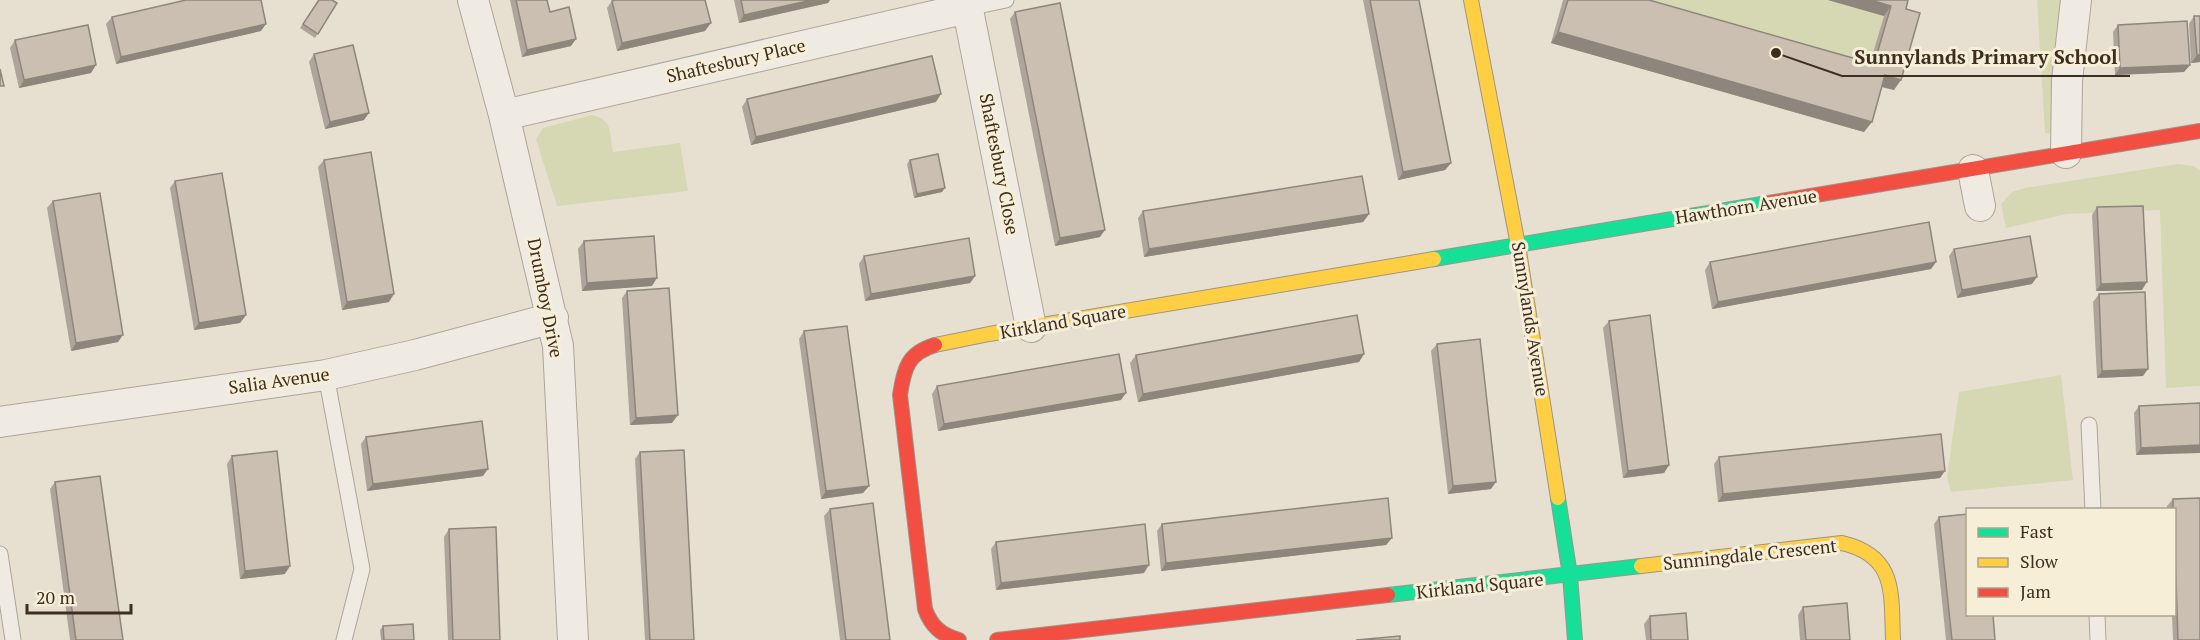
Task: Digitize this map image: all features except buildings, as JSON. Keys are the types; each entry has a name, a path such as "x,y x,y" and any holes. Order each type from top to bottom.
{"street":[{"name":"Drumboy Drive","path":"473,0 504,115 558,346 573,640"},
{"name":"Sunnylands Avenue","path":"1471,0 1518,245 1570,575 1575,640"},
{"path":"2066,153 2067,81 2076,0"},
{"name":"Shaftesbury Place","path":"504,115 968,4"},
{"name":"Shaftesbury Close","path":"968,4 1031,327"},
{"name":"Hawthorn Avenue","path":"1518,245 2200,131"},
{"path":"1973,170 1980,206"},
{"name":"Kirkland Square","path":"959,640 945,636 936,630 924,608 900,406 901,384 908,363 922,348 1031,327 1518,245"},
{"name":"Salia Avenue","path":"0,422 326,375 415,355 553,318"},
{"name":"Sunningdale Crescent","path":"1570,575 1833,544 1851,544 1870,552 1882,565 1890,596 1893,640"},
{"name":"Kirkland Square","path":"997,640 1570,575"}],"lane":[{"path":"968,4 1006,0"},
{"path":"326,375 362,569 344,640"},
{"path":"2089,425 2093,508"},
{"path":"0,554 13,640"},
{"path":"2097,616 2098,640"}],"green space":[{"path":"1606,0 1828,0 1884,16 1867,74"},
{"path":"2037,0 2069,0 2057,134 2045,133"},
{"path":"592,115 604,120 607,124 613,152 680,143 688,191 557,206 536,139 543,128"},
{"path":"2178,164 2193,166 2200,170 2200,386 2166,388 2160,210 2067,214 2006,228 2001,204 2012,192 2025,188"},
{"path":"2061,375 2073,480 1951,492 1947,477 1959,392"}],"traffic: fast":[{"path":"1434,259 1768,203"},
{"path":"1558,498 1570,575 1575,640"},
{"path":"1388,595 1641,566"}],"traffic: slow":[{"path":"1471,0 1518,245 1558,498"},
{"path":"935,345 1434,259"},
{"path":"1641,566 1842,543 1860,549 1873,557 1882,567 1890,592 1893,640"}],"traffic: jam":[{"path":"1768,203 2200,131"},
{"path":"935,345 913,357 903,377 900,395 925,609 937,629 959,640"},
{"path":"997,640 1388,595"}],"place":[{"name":"Sunnylands Primary School","path":"1776,53"}]}
